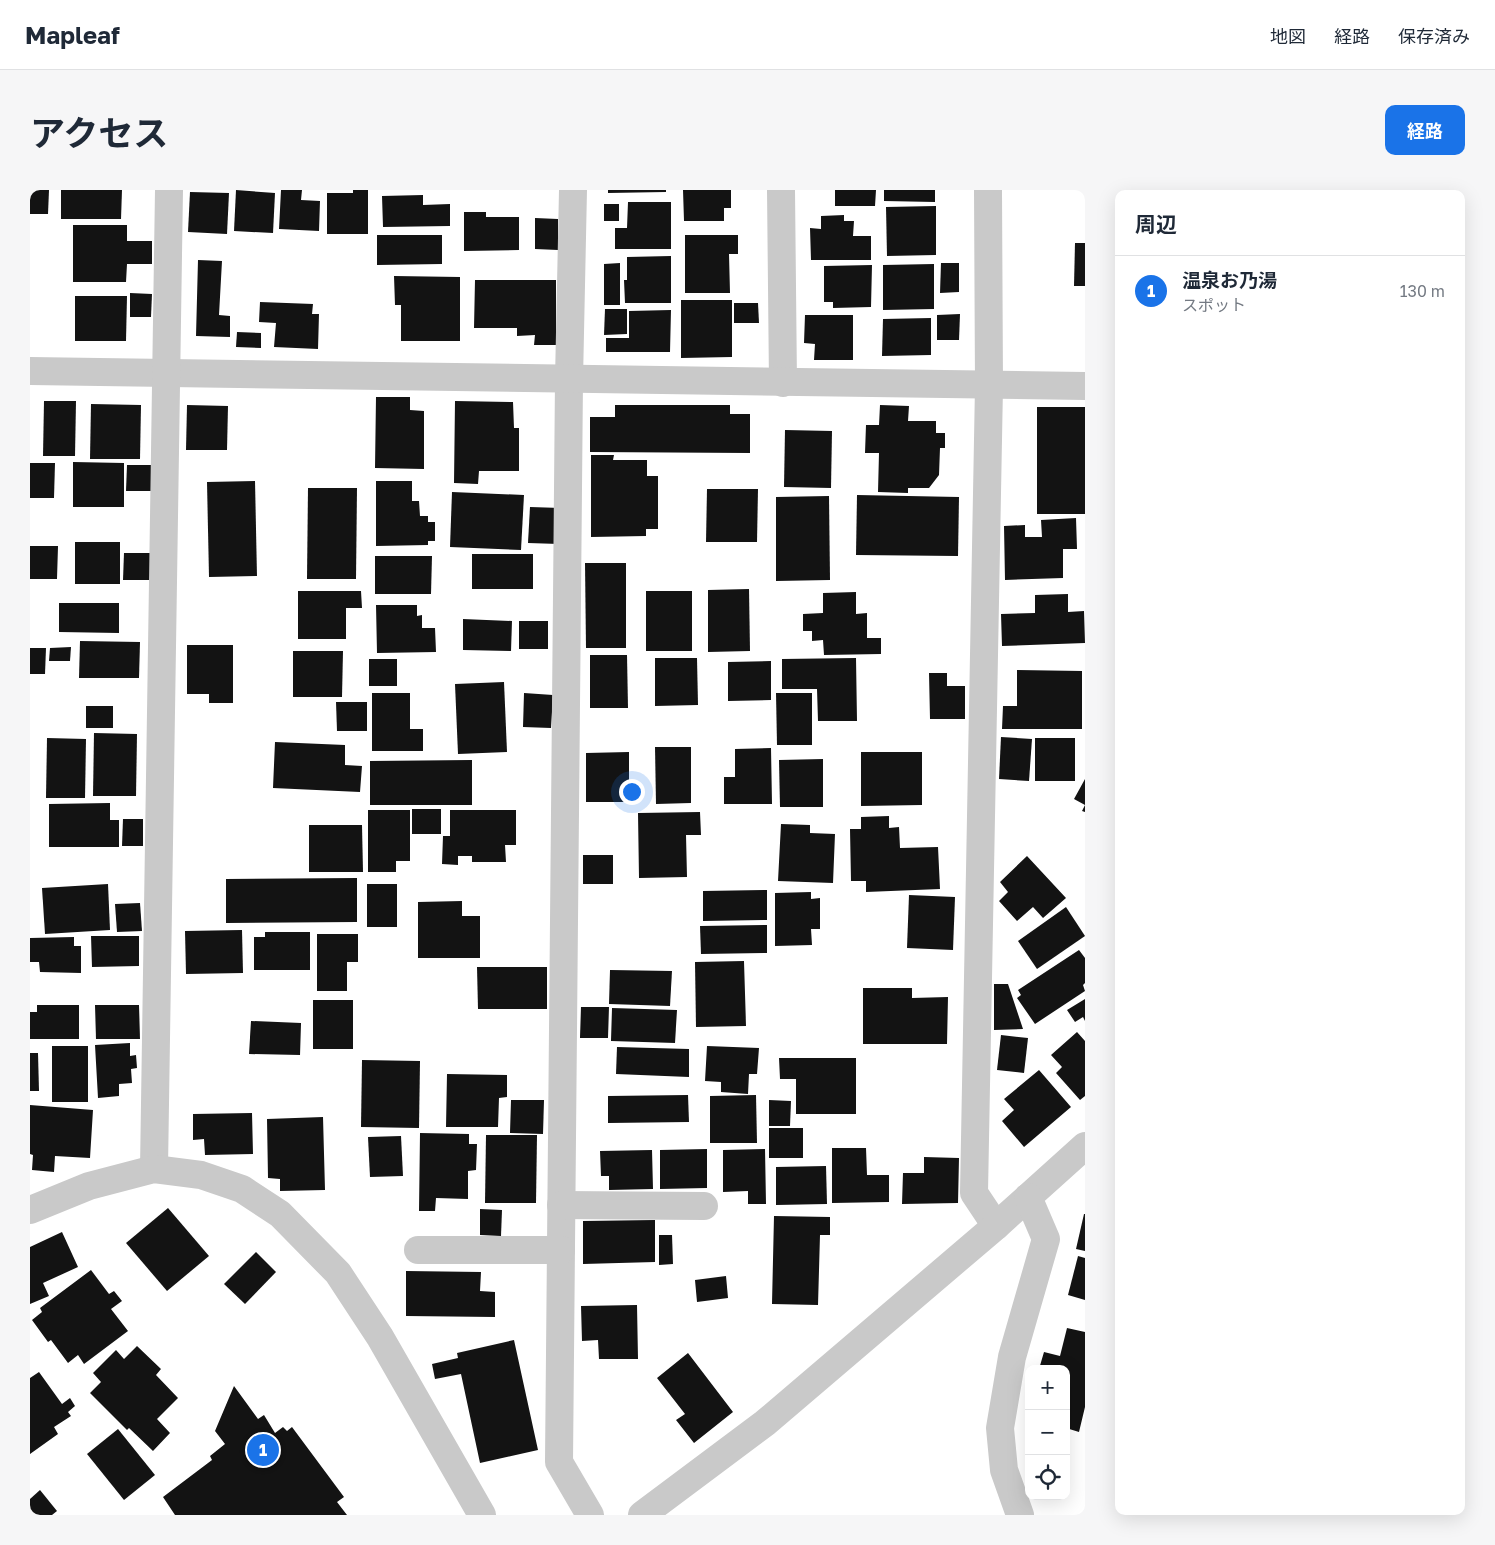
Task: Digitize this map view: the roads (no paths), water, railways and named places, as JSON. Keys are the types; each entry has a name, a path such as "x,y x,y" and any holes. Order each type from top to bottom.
{"street":[{"path":"154,1168 169,190"},
{"path":"573,190 569,380 559,1462 590,1515"},
{"path":"781,190 783,383"},
{"path":"988,190 988,386 974,1193 996,1226"},
{"path":"30,371 1085,386"},
{"path":"642,1515 765,1423 996,1226 1085,1146"},
{"path":"30,1210 89,1186 154,1168 201,1175 242,1189 280,1214 338,1273 380,1337 482,1515"},
{"path":"1020,1515 1004,1470 1000,1428 1012,1357 1046,1239 1028,1197"},
{"path":"561,1205 704,1206"},
{"path":"418,1250 561,1250"}],"place":[{"name":"温泉お乃湯","path":"263,1450"}]}
